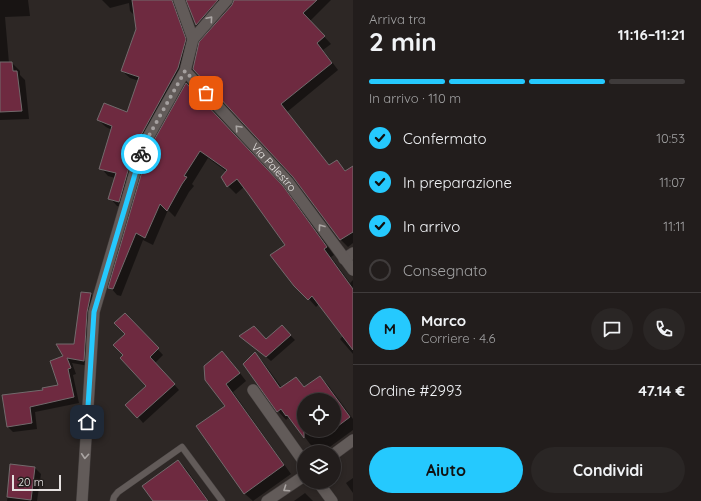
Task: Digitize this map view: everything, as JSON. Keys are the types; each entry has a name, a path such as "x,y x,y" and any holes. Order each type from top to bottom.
{"street":[{"path":"179,0 193,39"},
{"path":"82,501 94,312 142,148 185,71 193,39 227,0"},
{"name":"Via Palestro","path":"185,71 288,182 349,256 353,270"},
{"path":"253,390 297,452"},
{"path":"341,449 353,440"},
{"path":"267,501 297,481"},
{"path":"323,489 332,501"}],"lane":[{"path":"113,501 118,492 182,447 222,501"}],"building":[{"path":"132,0 172,0 186,39 178,68 135,146 119,202 108,199 116,173 99,169 112,126 97,120 104,103 127,112 139,77 121,71 136,29"},
{"path":"186,0 218,0 196,25"},
{"path":"234,0 317,0 303,13 325,36 317,43 332,63 281,104 329,165 337,160 345,171 353,166 353,232 340,240 293,177 193,69 199,42 232,5"},
{"path":"0,62 12,62 13,71 17,71 22,111 0,112"},
{"path":"186,83 283,186 327,247 324,249 353,289 353,350 312,296 308,300 294,286 270,255 285,245 247,192 237,179 227,187 221,177 227,170 200,151 184,176 187,177 167,211 160,204 145,238 136,233 113,289 108,288 148,151"},
{"path":"81,292 91,293 87,312 84,361 67,358 71,368 68,369 74,397 30,407 32,423 7,427 2,395 43,390 42,388 58,385 50,361 63,356 56,344 74,344"},
{"path":"125,313 159,348 150,357 175,384 137,418 125,405 146,386 120,358 123,355 113,345 125,334 114,323"},
{"path":"282,325 291,335 266,357 239,336 254,326 266,339"},
{"path":"222,351 240,373 226,384 284,465 244,494 196,426 225,406 205,380 204,366"},
{"path":"255,352 280,388 296,377 304,387 320,376 332,393 297,393 297,429 281,409 277,412 243,364"},
{"path":"341,405 350,417 341,424"},
{"path":"178,460 208,501 153,501 142,486"},
{"path":"10,464 35,467 31,500 7,497"}],"way so far":[{"path":"141,154 142,148 185,71 206,93"}],"route":[{"path":"87,422 94,312 141,154"}]}
